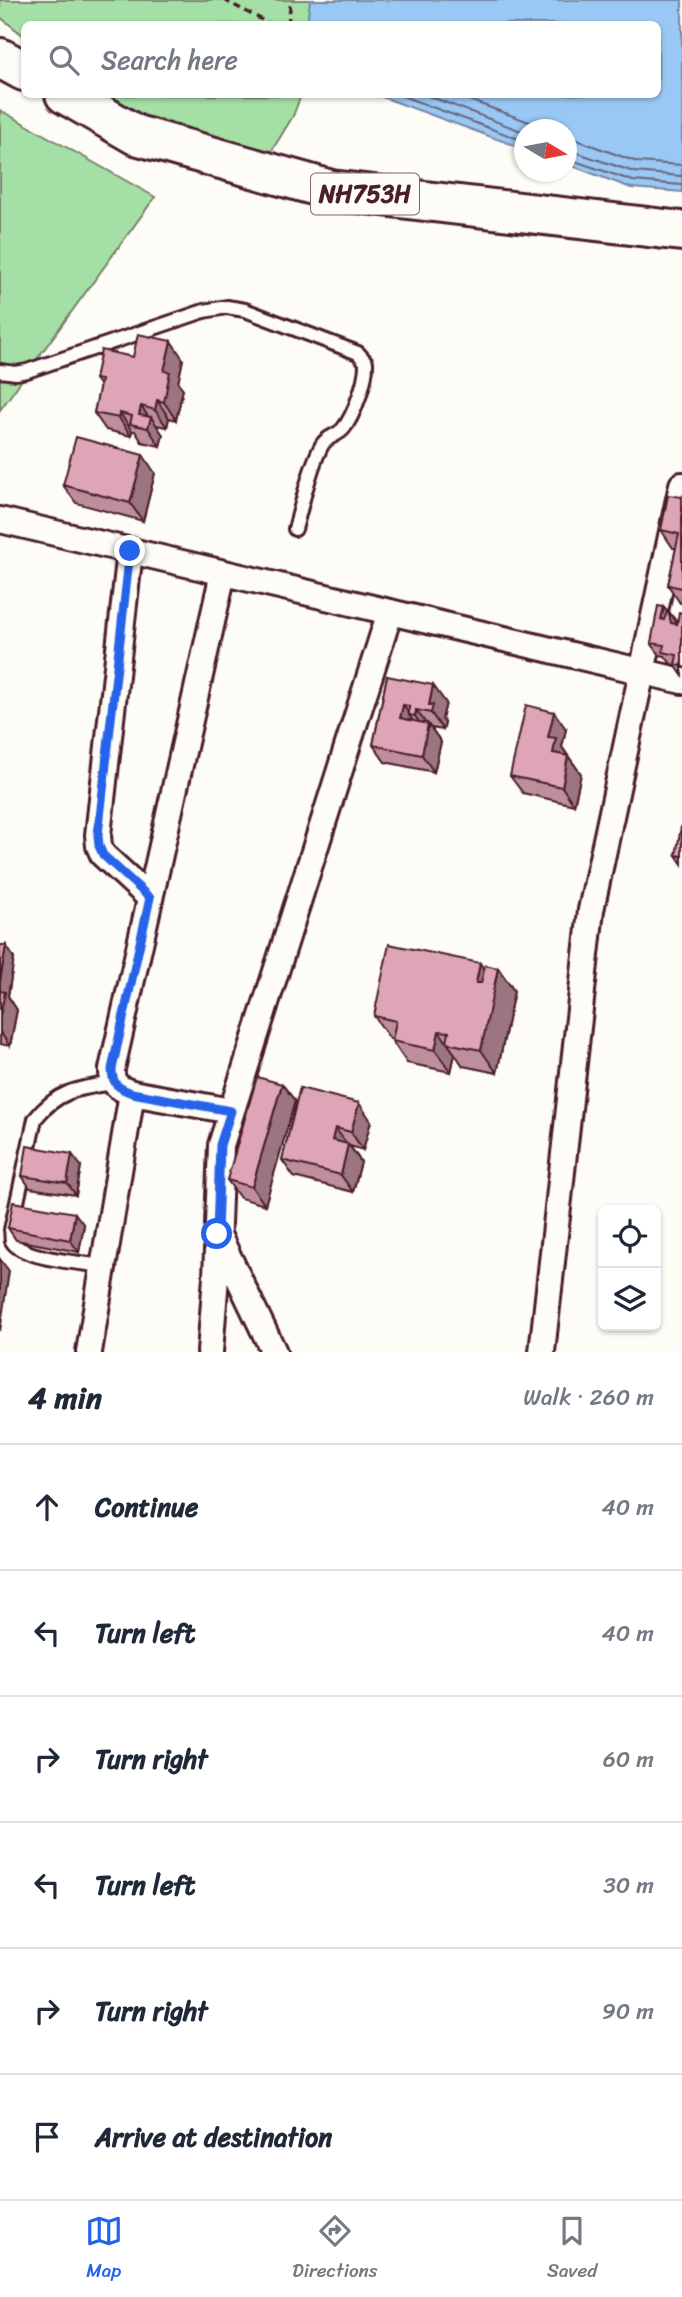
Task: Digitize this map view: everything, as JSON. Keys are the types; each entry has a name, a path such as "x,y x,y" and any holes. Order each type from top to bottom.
{"highway":[{"path":"0,58 21,69"},
{"name":"NH753H","path":"72,98 136,135 331,190 682,231"}],"street":[{"path":"542,1352 591,910 682,485"},
{"path":"0,520 682,681"},
{"path":"130,551 98,835 103,855 150,898"},
{"path":"89,1352 103,1266 123,1088 112,1069 223,573"},
{"path":"210,1352 220,1145 390,612"},
{"path":"123,1088 231,1111"},
{"path":"217,1234 274,1352"}],"lane":[{"path":"0,371 27,371 204,311 227,307 244,310 358,353 366,362 366,376 349,420 340,432 325,441 318,453 295,529"},
{"path":"103,1266 33,1255 18,1248 12,1241 11,1230 35,1119 61,1094 81,1088 123,1088"}],"path":[{"path":"224,0 264,21"},
{"path":"288,21 291,0"}],"green space":[{"path":"0,0 339,0 329,21 21,21 21,34 0,17"},
{"path":"115,98 300,98 293,116 260,170 147,119"},
{"path":"0,110 155,197 0,410"}],"water":[{"path":"310,0 682,0 682,192 631,188 577,168 577,119 514,119 514,145 385,98 661,98 661,21 307,21"}],"building":[{"path":"138,334 171,341 164,371 170,372 164,402 157,400 155,410 141,406 139,415 151,417 148,428 130,424 132,416 120,413 119,418 94,413 101,380 95,379 101,350 133,357"},
{"path":"76,437 143,455 130,503 63,485"},
{"path":"668,495 682,497 682,588 668,585 679,534 661,530"},
{"path":"658,606 664,607 661,619 664,620 668,610 671,623 677,624 679,612 682,613 682,666 675,665 677,655 663,652 664,645 651,643"},
{"path":"387,676 433,685 429,705 433,705 431,713 416,710 415,716 409,715 409,706 403,705 400,718 428,724 422,755 373,745"},
{"path":"526,705 554,712 548,737 556,738 553,753 568,756 562,787 510,776"},
{"path":"682,827 682,856 676,855"},
{"path":"389,944 480,963 476,983 481,983 485,965 498,968 481,1050 447,1043 449,1032 439,1031 435,1050 392,1041 396,1021 374,1016"},
{"path":"0,945 6,945 0,981"},
{"path":"0,991 5,992 0,1016"},
{"path":"257,1077 282,1084 252,1187 227,1180"},
{"path":"300,1088 359,1103 351,1132 335,1128 332,1140 348,1144 341,1175 282,1160"},
{"path":"27,1146 72,1154 67,1183 22,1176"},
{"path":"13,1202 75,1213 70,1240 8,1228"}],"route":[{"path":"130,551 98,835 103,855 150,898 112,1078 121,1089 132,1093 231,1111 220,1145 217,1234"}]}
